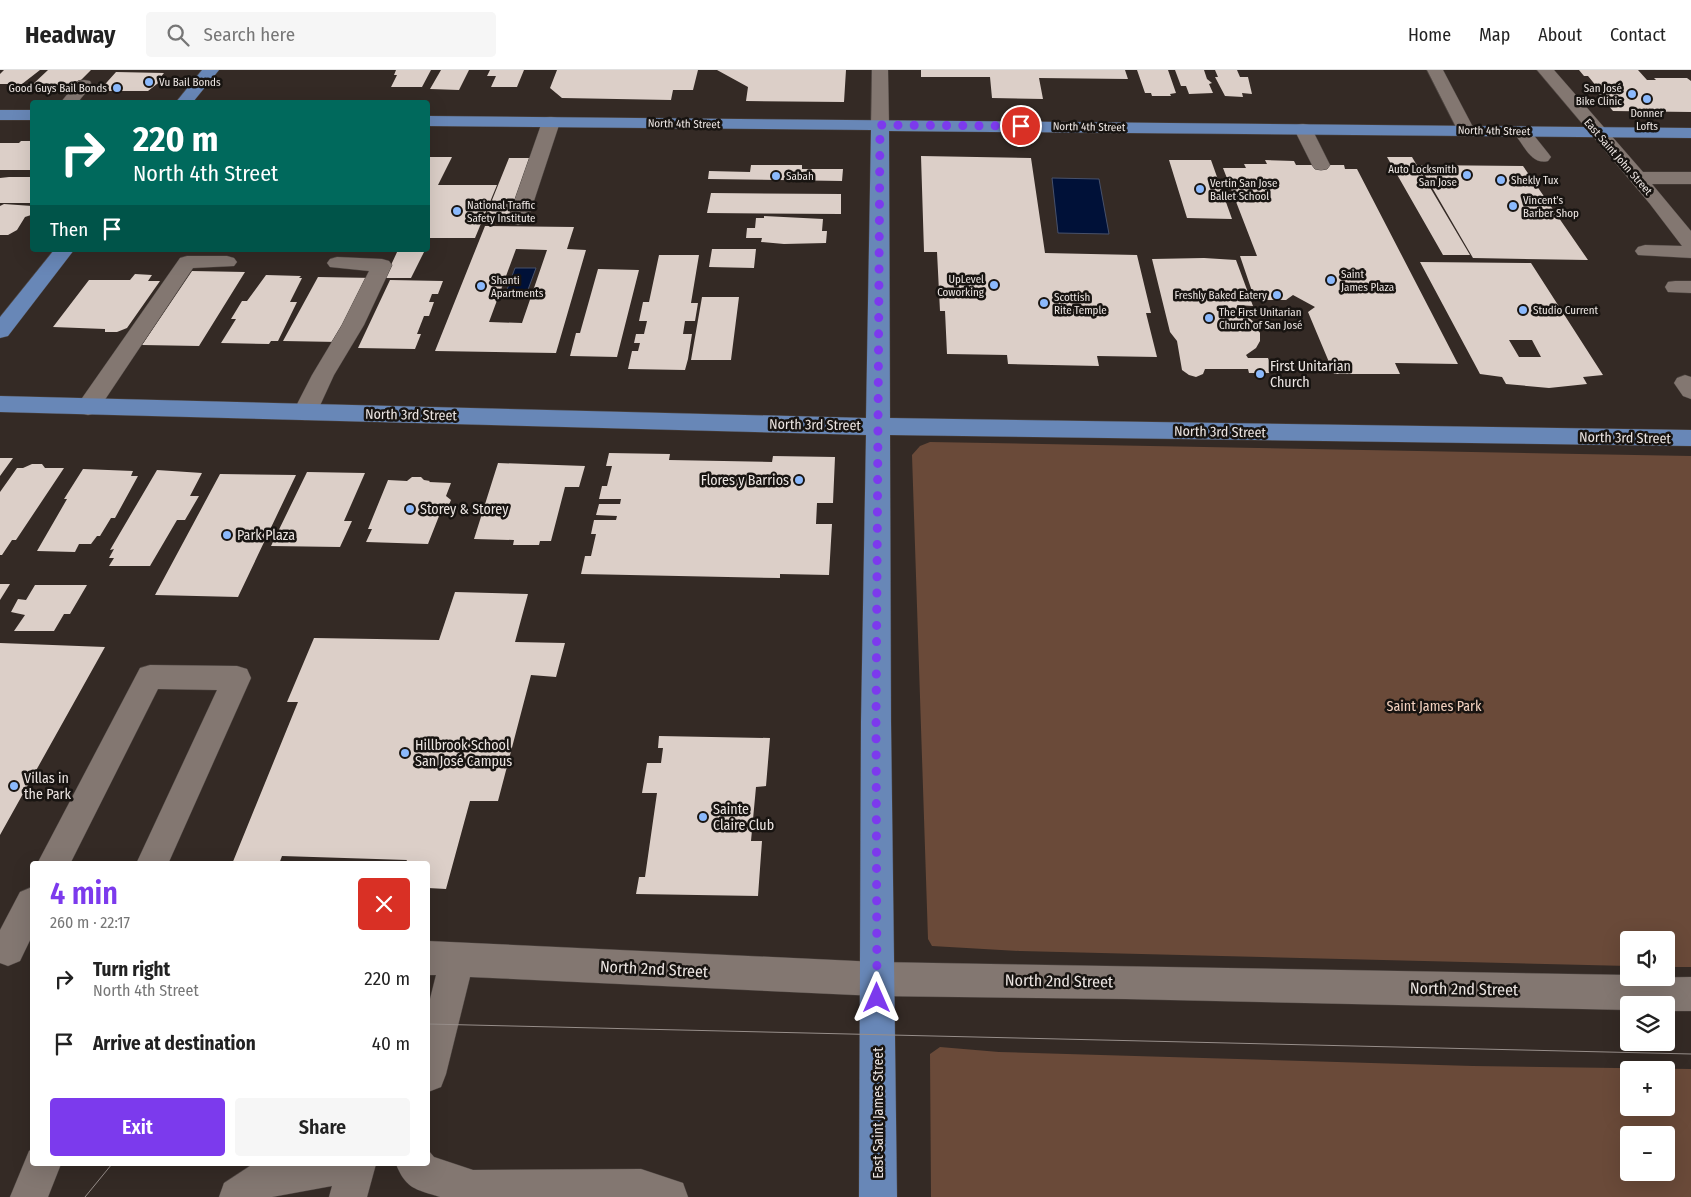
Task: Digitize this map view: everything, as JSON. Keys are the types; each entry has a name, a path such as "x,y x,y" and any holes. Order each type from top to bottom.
{"main road":[{"path":"186,100 211,70"},
{"path":"0,115 30,115"},
{"name":"North 4th Street","path":"430,121 1691,133"},
{"name":"East Saint James Street","path":"878,1197 880,125"},
{"path":"0,331 62,252"},
{"name":"North 3rd Street","path":"0,404 878,426 1691,438"}],"street":[{"name":"East Saint James Street","path":"880,70 880,125"},
{"path":"1436,70 1466,131"},
{"name":"East Saint John Street","path":"1545,70 1691,245"},
{"path":"71,100 84,84"},
{"path":"518,219 551,122"},
{"path":"1303,129 1321,165"},
{"path":"1522,132 1542,157"},
{"path":"1637,178 1691,178"},
{"path":"1645,251 1691,252"},
{"path":"88,407 187,262 226,262"},
{"path":"305,412 382,265 337,263"},
{"path":"55,861 150,677 237,678 153,861"},
{"path":"14,949 30,908"},
{"path":"430,1057 442,958"},
{"name":"North 2nd Street","path":"442,958 877,979 1125,982 1691,994"},
{"path":"29,1197 41,1166"},
{"path":"238,1197 260,1180 340,1166"},
{"path":"348,1197 356,1166"},
{"path":"418,1166 422,1172 473,1189 655,1192"}],"green space":[{"name":"Saint James Park","path":"930,442 1691,456 1691,967 1675,967 1675,931 1620,931 1620,966 1020,951 932,946 928,939 912,455 920,446"},
{"path":"940,1047 999,1052 1473,1066 1620,1068 1620,1116 1675,1116 1675,1069 1691,1069 1691,1197 931,1197 930,1054"}],"water":[{"path":"1052,178 1099,179 1109,234 1058,233"},
{"path":"515,268 536,268 526,295 505,295"}],"building":[{"path":"4,70 40,70 22,84 0,84 0,74"},
{"path":"48,70 91,70 77,84 63,86 60,89 31,86"},
{"path":"396,70 431,70 422,87 391,87 397,75 394,75"},
{"path":"441,70 469,70 459,90 430,89"},
{"path":"490,70 524,70 517,87 491,87 496,76 487,76"},
{"path":"557,70 698,70 693,90 673,90 671,100 562,98 550,88"},
{"path":"717,70 846,70 844,102 746,101 748,87"},
{"path":"921,70 1125,70 1128,79 1039,78 1043,99 992,98 990,77 921,77"},
{"path":"1137,70 1168,70 1176,93 1170,94 1171,96 1152,96 1151,93 1145,93"},
{"path":"1175,70 1204,70 1207,79 1212,83 1209,84 1213,93 1189,94 1186,86 1181,86"},
{"path":"1215,70 1237,70 1240,77 1248,77 1252,94 1242,93 1243,97 1225,96 1215,77 1218,77"},
{"name":"Donner Lofts","path":"1579,70 1638,70 1647,80 1656,80 1654,78 1687,78 1691,81 1691,112 1613,111 1593,87 1597,87 1588,76 1584,76"},
{"path":"116,72 164,73 160,78 162,80 148,91 99,91"},
{"path":"21,141 30,141 30,170 0,170 0,143 19,143"},
{"name":"Scottish Rite Temple","path":"921,156 1031,158 1045,253 1137,255 1151,313 1146,313 1157,357 1097,356 1099,366 1008,364 1007,355 947,354 945,311 940,311 937,252 924,252"},
{"name":"National Traffic Safety Institute","path":"430,157 452,157 438,185 497,185 475,238 430,238"},
{"path":"1387,157 1412,157 1470,255 1443,255"},
{"path":"509,158 534,158 511,219 484,220"},
{"name":"Vertin San Jose Ballet School","path":"1169,160 1211,160 1232,219 1187,218"},
{"name":"Saint James Plaza","path":"1265,160 1294,161 1296,165 1344,165 1345,169 1357,169 1458,364 1395,363 1400,374 1334,374 1308,312 1315,307 1293,295 1286,300 1255,300 1240,256 1257,256 1223,168 1246,168 1244,164 1267,164"},
{"name":"Sabah","path":"751,165 802,165 802,169 843,169 842,181 708,179 709,171 750,172"},
{"path":"1419,165 1523,166 1588,260 1473,258"},
{"path":"30,177 30,203 0,203 0,178"},
{"path":"711,193 841,194 841,214 707,213"},
{"path":"4,204 30,206 30,215 25,217 17,230 8,235 0,235 0,206"},
{"path":"764,216 823,219 822,231 827,231 826,243 784,244 761,242 762,238 746,238 747,228 755,228 756,218 764,218"},
{"name":"Shanti Apartments","path":"485,226 574,227 567,249 586,250 556,353 435,351","holes":["516,249 547,250 522,323 489,322"]},
{"path":"712,249 756,249 754,268 709,267"},
{"path":"397,252 424,252 411,278 385,278"},
{"path":"659,255 699,255 691,303 698,303 695,321 685,321 683,334 692,334 688,359 685,370 628,369 632,351 638,351 640,343 634,343 636,334 644,334 647,321 639,321 643,302 649,302"},
{"name":"The First Unitarian Church of San José","path":"1204,258 1236,260 1253,306 1237,305 1239,310 1254,322 1260,333 1260,341 1256,348 1246,355 1248,358 1268,358 1273,373 1249,373 1248,369 1205,369 1203,374 1196,377 1182,370 1177,341 1170,332 1152,259"},
{"path":"1420,262 1531,263 1603,375 1583,377 1587,384 1549,388 1506,384 1502,377 1480,374","holes":["1509,340 1532,340 1541,357 1519,357"]},
{"path":"598,269 639,270 617,357 570,356 576,333 580,333"},
{"path":"192,271 245,272 199,346 142,345"},
{"path":"135,274 152,275 148,281 160,281 127,328 117,332 105,332 105,329 53,327 89,280 130,280"},
{"path":"266,275 301,276 299,278 302,278 290,302 297,302 278,341 271,341 269,344 221,343 236,319 231,319 242,301 247,301"},
{"path":"318,277 375,278 338,342 283,341"},
{"path":"390,280 443,281 438,294 432,294 429,302 434,302 429,316 424,316 417,334 421,334 415,349 358,348"},
{"path":"702,297 739,297 731,360 691,360"},
{"path":"609,453 670,454 669,460 772,462 773,456 835,457 833,503 817,503 816,524 832,524 829,575 780,574 780,578 581,574 585,556 591,556 596,534 591,534 594,520 616,520 617,516 596,515 599,504 620,504 621,499 599,499 602,486 607,486 612,466 606,466"},
{"path":"0,458 13,458 0,476"},
{"path":"498,463 585,466 579,487 565,487 551,541 540,541 539,545 513,545 514,540 474,539"},
{"path":"32,464 42,464 45,468 64,468 16,540 12,540 2,555 0,555 0,492 17,468 23,468"},
{"path":"83,469 133,471 131,476 138,476 115,518 111,518 100,536 97,536 91,544 79,544 75,552 37,551 67,499 64,499"},
{"path":"157,470 202,473 190,496 199,496 185,520 177,520 150,566 109,566 114,558 109,558 114,549 110,550"},
{"path":"307,472 365,473 344,521 352,521 340,547 271,546"},
{"name":"Park Plaza","path":"220,474 296,475 238,597 155,595"},
{"name":"Storey & Storey","path":"412,477 421,477 429,482 451,483 446,496 451,500 448,507 441,511 428,544 366,542 372,529 368,529 388,480 407,481"},
{"path":"0,584 10,584 0,600"},
{"path":"35,585 87,585 70,614 64,614 54,631 14,631 25,615 11,612 18,599 26,600"},
{"name":"Hillbrook School San José Campus","path":"455,592 528,594 515,642 565,643 556,677 531,675 498,801 470,801 446,889 430,888 430,861 282,856 280,861 233,861 298,702 287,702 314,638 439,640"},
{"name":"Villas in the Park","path":"0,643 105,647 0,835"},
{"name":"Sainte Claire Club","path":"659,736 770,738 766,786 756,787 751,841 762,841 758,896 636,894 639,877 645,877 657,793 642,793 647,763 661,763 663,748 658,748"}],"tram line":[{"path":"430,1024 1691,1054"},
{"path":"85,1197 110,1166"}],"place":[{"name":"Vu Bail Bonds","path":"149,82"},
{"name":"Good Guys Bail Bonds","path":"117,88"},
{"name":"San José Bike Clinic","path":"1632,94"},
{"name":"Donner Lofts","path":"1647,99"},
{"name":"Auto Locksmith San Jose","path":"1467,175"},
{"name":"Sabah","path":"776,176"},
{"name":"Shekly Tux","path":"1501,180"},
{"name":"Vertin San Jose Ballet School","path":"1200,189"},
{"name":"Vincent’s Barber Shop","path":"1513,206"},
{"name":"National Traffic Safety Institute","path":"457,211"},
{"name":"Saint James Plaza","path":"1331,280"},
{"name":"UpLevel Coworking","path":"994,285"},
{"name":"Shanti Apartments","path":"481,286"},
{"name":"Freshly Baked Eatery","path":"1277,295"},
{"name":"Scottish Rite Temple","path":"1044,303"},
{"name":"Studio Current","path":"1523,310"},
{"name":"The First Unitarian Church of San José","path":"1209,318"},
{"name":"First Unitarian Church","path":"1260,374"},
{"name":"Flores y Barrios","path":"799,480"},
{"name":"Storey & Storey","path":"410,509"},
{"name":"Park Plaza","path":"227,535"},
{"name":"Hillbrook School San José Campus","path":"405,753"},
{"name":"Villas in the Park","path":"14,786"},
{"name":"Sainte Claire Club","path":"703,817"}],"route":[{"path":"877,998 876,722 880,350 880,125 1021,126"}]}
